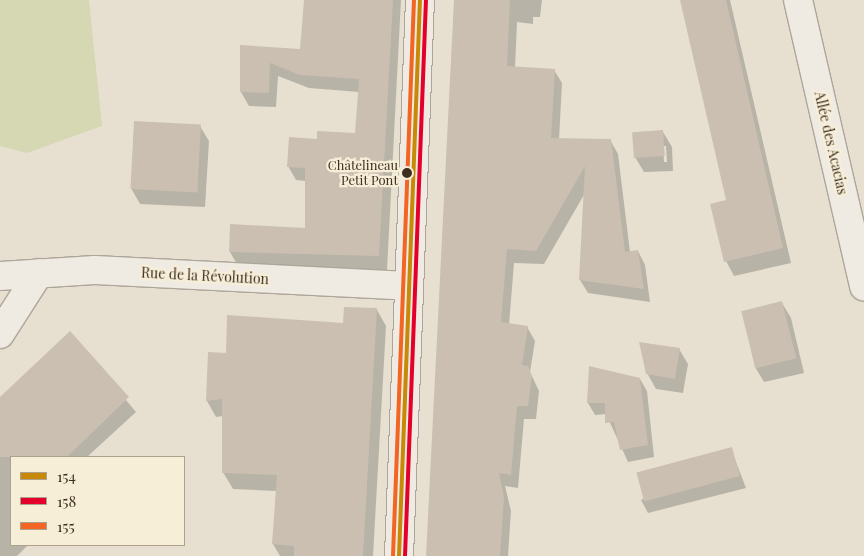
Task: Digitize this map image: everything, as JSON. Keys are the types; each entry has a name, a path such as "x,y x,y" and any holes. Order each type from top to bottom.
{"street":[{"path":"399,556 420,0"},
{"name":"Allée des Acacias","path":"798,0 864,286"},
{"name":"Rue de la Révolution","path":"0,276 95,270 409,286"},
{"path":"0,334 39,273"}],"green space":[{"path":"0,0 89,0 102,126 27,153 0,146"}],"building":[{"path":"304,0 393,0 379,256 229,252 230,224 305,228 305,168 287,167 289,137 317,139 317,131 355,133 359,79 300,75 270,63 269,93 240,92 240,45 300,49"},
{"path":"454,0 510,0 507,66 555,69 551,138 611,139 625,252 638,250 644,289 579,280 585,166 536,251 507,249 501,322 528,326 522,365 528,366 532,376 528,406 517,406 511,475 499,473 504,497 500,556 426,556"},
{"path":"680,0 726,0 783,248 724,262 710,204 726,200"},
{"path":"134,121 201,125 197,192 130,189"},
{"path":"663,130 665,156 634,158 632,132"},
{"path":"782,301 796,358 756,368 741,311"},
{"path":"344,307 377,308 363,556 294,556 294,546 272,544 277,475 222,473 222,399 206,401 208,352 226,353 227,315 343,323"},
{"path":"70,331 129,397 68,456 0,457 0,397"},
{"path":"639,342 680,348 675,379 646,374"},
{"path":"589,366 640,378 648,445 620,450 614,422 605,423 605,403 587,403"},
{"path":"732,447 740,476 644,502 636,473"}],"transit line":[{"name":"155","path":"393,556 414,0"},
{"name":"154","path":"399,556 420,0"},
{"name":"158","path":"405,556 426,0"}],"place":[{"name":"Châtelineau Petit Pont","path":"407,173"}]}
